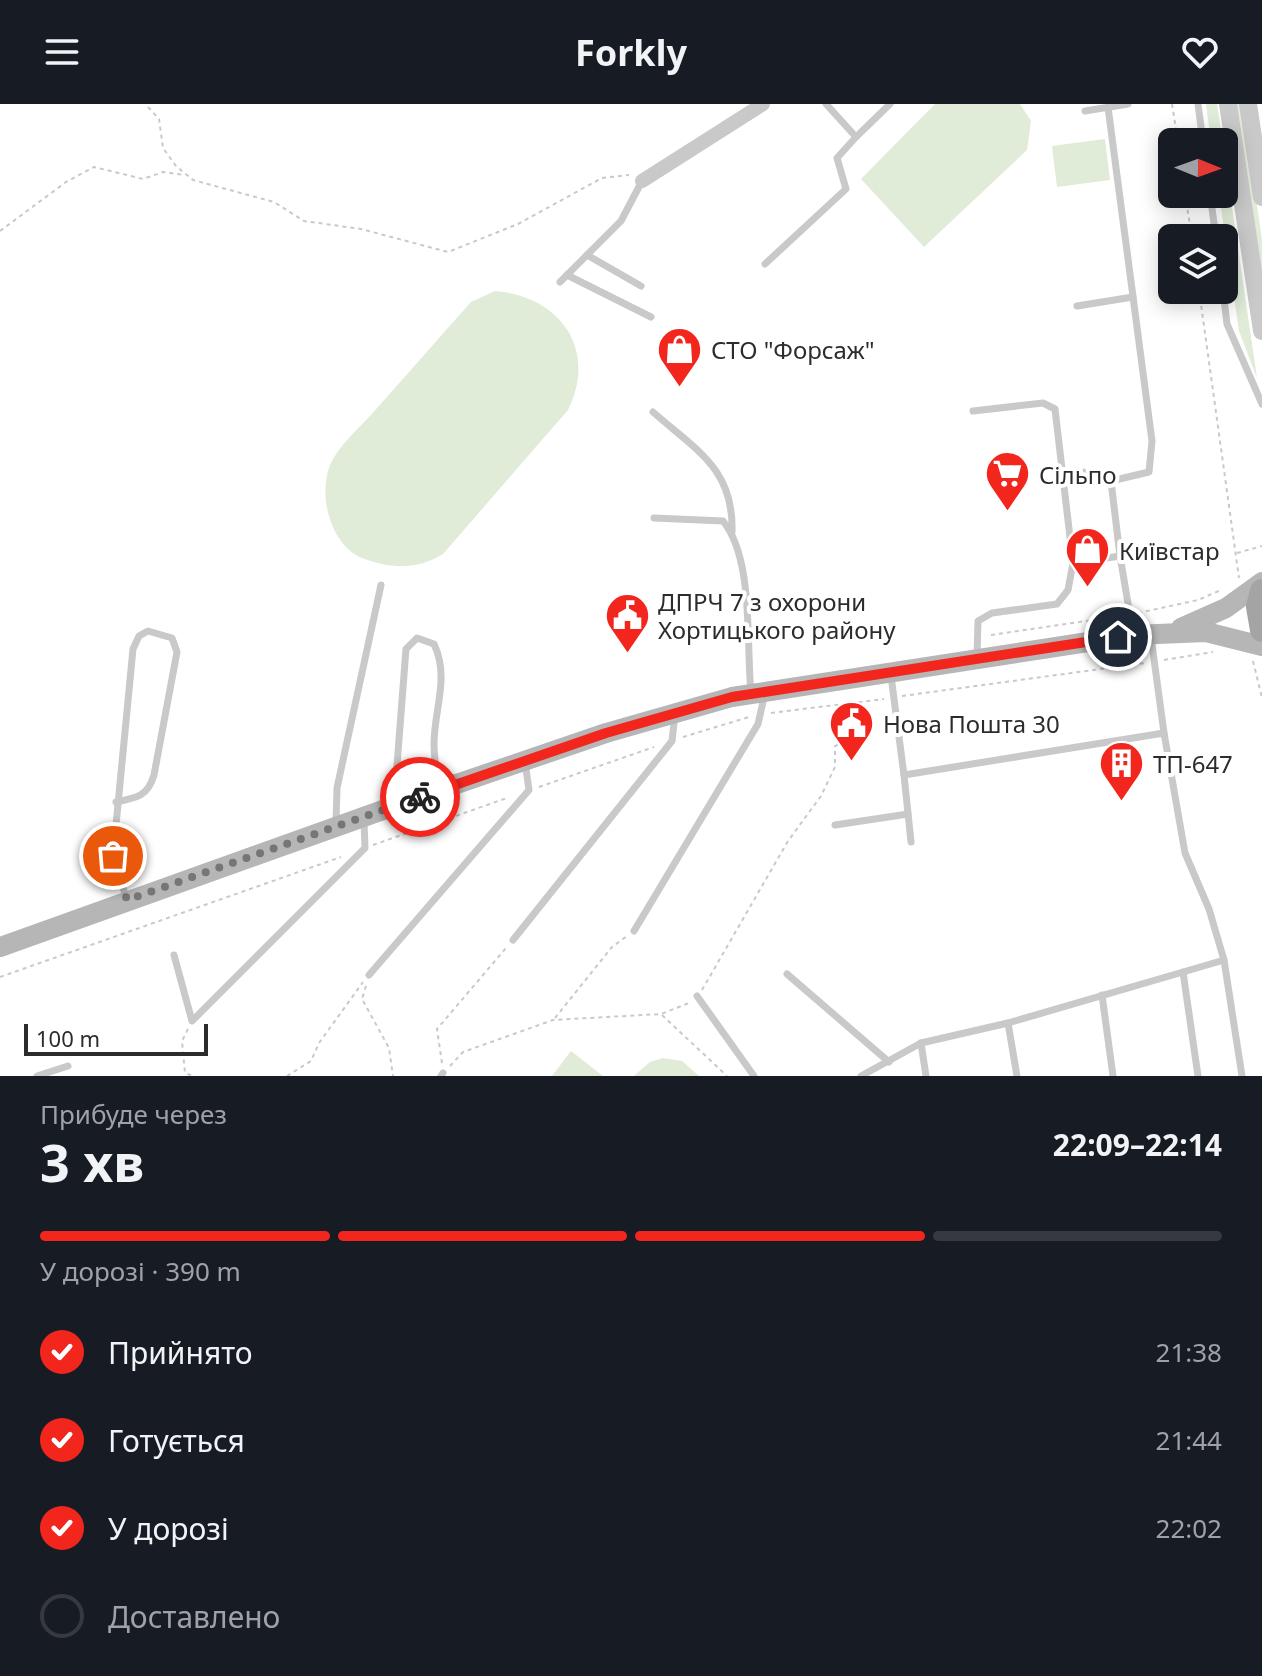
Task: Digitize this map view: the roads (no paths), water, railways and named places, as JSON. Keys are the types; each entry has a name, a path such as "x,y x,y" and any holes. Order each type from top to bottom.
{"main road":[{"path":"1174,631 1226,608 1262,582"},
{"path":"1262,591 1258,607 1262,630"},
{"path":"0,947 393,806 675,711 758,693 1142,634 1174,631 1230,636 1257,652"}],"street":[{"path":"648,177 729,129 763,104"},
{"path":"1228,104 1262,331"},
{"path":"1248,104 1262,197"}],"lane":[{"path":"826,104 856,137"},
{"path":"765,264 846,189 837,158 890,104"},
{"path":"1085,111 1128,104"},
{"path":"1198,104 1201,128"},
{"path":"1062,475 1083,472 1111,481 1143,475 1150,467 1150,415 1108,107"},
{"path":"560,282 621,221 648,177"},
{"path":"587,255 641,286"},
{"path":"567,275 651,317"},
{"path":"1077,306 1133,297"},
{"path":"1225,304 1227,324 1262,404"},
{"path":"973,411 1051,405 1056,414 1073,563 1068,590 1057,604 992,613 978,621 977,658"},
{"path":"634,931 763,713 744,586 732,532 733,505 720,473 653,412"},
{"path":"1111,481 1130,614 1154,662 1185,853 1209,909 1224,960 1242,1076"},
{"path":"654,518 723,521 732,532"},
{"path":"1073,563 1120,556"},
{"path":"336,828 337,788 381,585"},
{"path":"116,802 142,797 151,787 160,744 177,644 172,638 148,631 139,636 133,649 116,802 113,856 127,900"},
{"path":"393,806 406,649 417,638 434,644 443,681 434,742 439,790"},
{"path":"890,672 911,842"},
{"path":"513,940 672,741 675,711"},
{"path":"904,775 1164,733"},
{"path":"369,975 529,790 525,762"},
{"path":"835,825 908,814"},
{"path":"174,955 192,1021 365,848 367,834 363,819"},
{"path":"861,1076 921,1043 1008,1023 1224,960"},
{"path":"1183,972 1198,1076"},
{"path":"787,974 889,1062"},
{"path":"1102,995 1113,1076"},
{"path":"697,996 754,1076"},
{"path":"1008,1023 1017,1076"},
{"path":"921,1043 926,1076"},
{"path":"37,1076 68,1066"}],"place":[{"name":"СТО \"Форсаж\"","path":"680,388"},
{"name":"Сільпо","path":"1008,513"},
{"name":"Київстар","path":"1088,589"},
{"name":"ДПРЧ 7 з охорони Хортицького району","path":"627,654"},
{"name":"Нова Пошта 30","path":"852,762"},
{"name":"ТП-647","path":"1122,802"}]}
